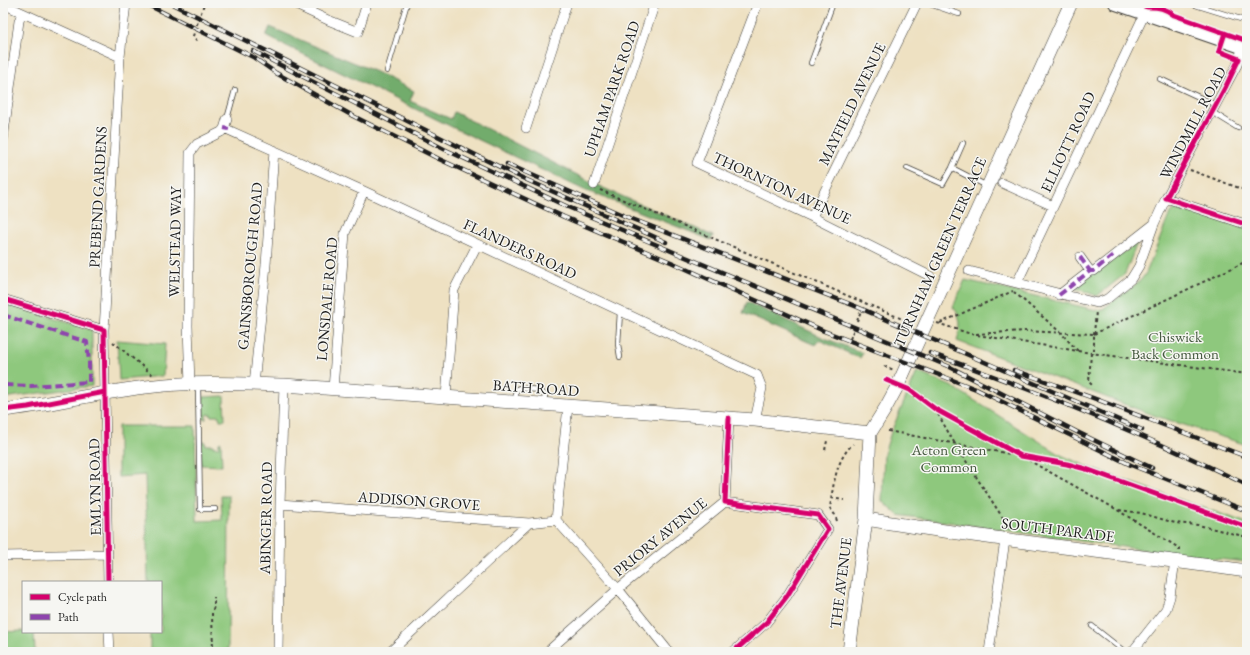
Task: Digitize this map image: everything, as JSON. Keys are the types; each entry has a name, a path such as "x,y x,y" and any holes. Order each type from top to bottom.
{"main road":[{"name":"TURNHAM GREEN TERRACE","path":"866,519 870,433 898,385 1071,3"},
{"path":"1116,3 1245,47"},
{"name":"BATH ROAD","path":"3,410 28,407 105,392 166,385 254,384 755,420 870,433"},
{"name":"SOUTH PARADE","path":"866,519 1008,534 1177,557 1247,570"},
{"name":"THE AVENUE","path":"849,652 866,519"}],"street":[{"name":"PREBEND GARDENS","path":"105,392 104,332 120,57 126,3"},
{"path":"301,3 300,7 358,32 367,3"},
{"path":"526,128 567,3"},
{"name":"UPHAM PARK ROAD","path":"594,185 655,3"},
{"name":"THORNTON AVENUE","path":"758,3 697,163 930,276"},
{"name":"MAYFIELD AVENUE","path":"812,218 917,3"},
{"path":"1160,18 1165,3"},
{"path":"3,4 120,57"},
{"path":"3,140 19,21 22,12"},
{"name":"ELLIOTT ROAD","path":"1015,287 1145,12"},
{"name":"WINDMILL ROAD","path":"1096,303 1107,298 1131,279 1139,266 1154,224 1166,198 1214,109 1245,47"},
{"name":"FLANDERS ROAD","path":"227,125 274,150 756,375 762,388 755,420"},
{"name":"WELSTEAD WAY","path":"194,384 188,326 190,153 197,144 217,135 227,125"},
{"name":"GAINSBOROUGH ROAD","path":"254,384 266,266 274,150"},
{"path":"1002,183 1053,206"},
{"name":"LONSDALE ROAD","path":"334,389 345,233 364,192"},
{"path":"1166,198 1245,224 1247,223"},
{"path":"1060,295 1090,271 1094,271 1154,224"},
{"path":"446,397 454,290 477,245"},
{"path":"1080,257 1090,271"},
{"path":"969,271 1015,287 1096,303"},
{"path":"3,299 104,332"},
{"name":"ABINGER ROAD","path":"280,650 280,504 284,385"},
{"name":"EMLYN ROAD","path":"105,392 108,581"},
{"path":"568,406 556,520 618,589 669,652"},
{"path":"725,502 729,418"},
{"name":"PRIORY AVENUE","path":"547,652 618,589 725,502 818,515 828,529 788,596 766,623 733,652"},
{"name":"ADDISON GROVE","path":"280,504 529,523 556,520"},
{"path":"390,652 529,523"},
{"path":"989,652 1008,534"},
{"path":"3,556 108,554"},
{"path":"1132,652 1166,609 1170,597 1177,557"},
{"path":"110,633 110,652"}],"lane":[{"path":"387,71 407,3"},
{"path":"810,63 832,3"},
{"path":"927,3 959,14"},
{"path":"1189,3 1247,21"},
{"path":"1160,79 1214,109 1238,128"},
{"path":"227,125 235,90"},
{"path":"907,168 943,184 963,143"},
{"path":"952,168 987,186"},
{"path":"620,312 618,344 620,357"},
{"path":"194,384 200,509 215,509"},
{"path":"1092,626 1125,652"}],"path":[{"path":"197,41 193,36 204,4 202,3"},
{"path":"1183,168 1242,189"},
{"path":"594,185 594,187 914,324"},
{"path":"971,334 1024,331 1094,334 1247,261"},
{"path":"1078,352 1015,287 938,323 971,334 1078,352 1247,374"},
{"path":"1092,385 1089,382 1096,303"},
{"path":"857,321 861,311"},
{"path":"850,339 854,330"},
{"path":"104,332 166,385"},
{"path":"884,366 894,370"},
{"path":"934,408 948,416"},
{"path":"934,408 1008,534"},
{"path":"888,431 1036,459"},
{"path":"825,450 827,441"},
{"path":"837,521 830,508 834,482 840,463 853,444"},
{"path":"1001,445 1117,510 1179,548 1177,557"},
{"path":"831,498 844,500"},
{"path":"1117,510 1140,512 1175,523 1198,525 1247,536"},
{"path":"213,652 212,613 214,597"}],"green space":[{"path":"270,27 376,72 414,91 410,101 451,119 454,112 601,187 713,236 711,240 582,189 266,36"},
{"name":"Chiswick Back Common","path":"1182,207 1247,229 1247,445 1153,415 957,341 960,323 958,315 953,307 965,280 1096,310 1103,309 1141,280 1146,273 1170,213 1175,209"},
{"path":"1137,243 1125,274 1097,296 1073,287"},
{"path":"747,302 822,337 863,353 860,358 819,340 815,345 743,313"},
{"path":"3,303 92,330 92,386 3,398"},
{"path":"117,340 165,344 163,376 119,380"},
{"name":"Acton Green Common","path":"917,372 953,387 1061,455 1093,469 1247,523 1247,562 1180,555 898,515 882,501 884,454 891,432"},
{"path":"224,396 225,420 220,420 219,416 211,416 211,414 206,415 206,419 203,419 203,397"},
{"path":"118,426 195,426 197,521 222,520 221,496 229,496 228,652 150,652 150,633 162,633 162,581 148,581 145,475 118,477"},
{"path":"200,442 205,442 205,445 219,447 219,443 221,442 222,466 201,465"},
{"path":"22,631 22,633 34,633 35,652 3,652 3,632"}],"railway":[{"path":"144,3 253,57 276,73 353,116 439,159 564,217 671,262 824,331 976,389 1131,465 1247,511"},
{"path":"170,3 518,176 666,242"},
{"path":"253,51 444,149 568,207 950,367 1077,432 1152,468"},
{"path":"507,164 627,217 855,306 1142,430"},
{"path":"930,353 1010,382 1090,414 1169,448 1247,485"},
{"path":"1014,370 1093,398 1247,457"}],"marked path":[{"path":"224,128 229,129"},
{"path":"1059,295 1090,271 1094,271 1114,254"},
{"path":"1080,257 1090,271"},
{"path":"3,315 87,342 89,362 89,382 31,386 3,385"}],"cycle path":[{"path":"1137,3 1148,7 1162,8 1174,15 1247,41"},
{"path":"1225,33 1219,51 1239,59 1166,198 1245,224 1247,223"},
{"path":"3,299 104,330 108,581"},
{"path":"886,380 910,390 935,409 1021,456 1086,469 1247,527"},
{"path":"3,410 28,407 105,392"},
{"path":"729,418 725,502 818,515 828,529 787,596 766,623 733,652"}]}
